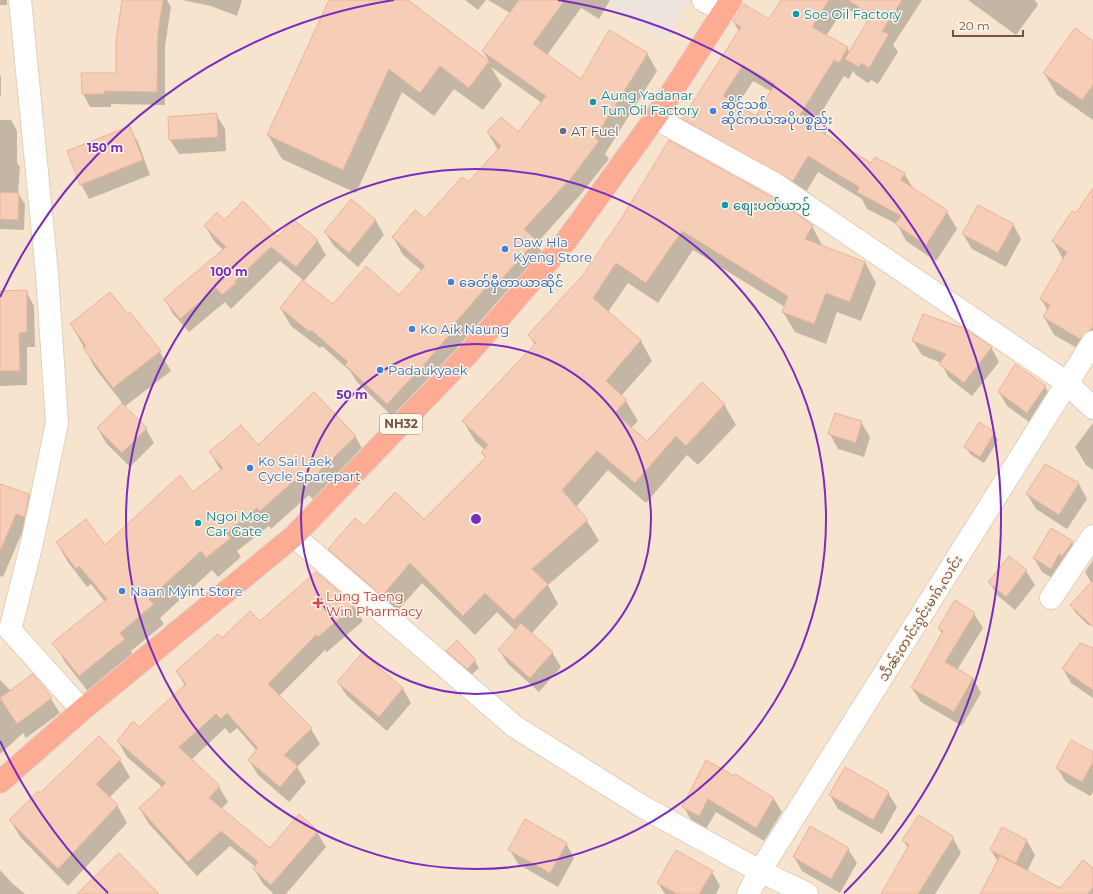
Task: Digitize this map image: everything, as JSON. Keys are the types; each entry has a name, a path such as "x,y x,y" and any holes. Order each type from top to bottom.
{"highway":[{"name":"NH32","path":"0,782 82,710 294,536 468,354 556,253 655,118 727,6"}],"street":[{"path":"20,0 47,274 57,423 32,543 5,629 82,710"},
{"path":"703,0 727,6"},
{"path":"655,118 775,184 1067,383 1093,408"},
{"name":"သဵၼ်ႈတၢင်းၵွင်းမၢၵ်ႇလၢင်း","path":"748,894 760,871 1093,342"},
{"path":"294,536 514,726 643,807 760,871 807,894"},
{"path":"1051,598 1093,536"}],"shaded area":[{"path":"0,0 1093,0 1093,894 0,894"},
{"path":"614,0 688,0 666,40 609,7"}],"building":[{"path":"122,0 163,0 158,32 157,92 104,91 104,94 82,94 81,73 116,73 116,41"},
{"path":"329,0 408,0 489,61 469,88 440,66 420,93 389,69 343,170 267,135"},
{"path":"519,0 565,0 533,44 581,79 609,30 648,53 595,138 599,141 572,177 524,229 536,240 500,281 495,277 447,332 450,334 387,404 345,365 348,362 311,330 310,332 280,308 302,280 333,304 366,266 399,295 425,266 392,237 415,210 425,218 462,177 468,182 501,146 487,132 501,117 518,132 546,96 482,51"},
{"path":"781,0 829,0 812,27 848,47 839,63 834,60 800,115 824,130 823,133 871,163 875,157 905,173 901,180 948,211 926,245 895,224 901,216 857,192 859,187 808,156 793,181 682,119 741,27 733,22 744,4 769,19","holes":["743,65 775,84 756,116 723,96"]},
{"path":"848,0 902,0 882,31 889,34 869,68 861,63 859,67 845,59 871,15"},
{"path":"1075,28 1093,41 1093,85 1082,100 1043,73"},
{"path":"217,113 218,137 169,140 168,117"},
{"path":"130,126 143,160 80,185 67,151"},
{"path":"669,140 768,195 813,225 805,239 865,262 850,302 826,293 814,324 782,312 788,296 682,231 646,283 616,263 593,298 641,340 606,381 627,400 615,413 647,441 702,382 725,404 686,446 676,436 635,483 597,451 562,490 588,520 532,569 548,584 514,620 485,593 463,616 410,563 382,596 328,549 355,518 364,526 395,492 424,519 486,457 481,453 488,445 462,421 536,343 528,335 583,275 623,216"},
{"path":"1093,188 1093,327 1080,339 1043,317 1050,305 1040,299 1067,252 1052,241 1072,211 1076,213"},
{"path":"0,192 19,193 18,220 0,219"},
{"path":"351,199 376,220 349,253 324,232"},
{"path":"243,201 278,237 293,219 318,240 296,267 271,247 235,281 236,283 222,295 216,288 180,319 164,299 226,247 204,226 217,212 224,220"},
{"path":"978,205 1014,224 998,253 962,234"},
{"path":"27,290 27,332 19,333 20,371 0,371 0,291"},
{"path":"110,292 128,314 130,312 161,351 113,388 83,348 86,346 70,324"},
{"path":"923,314 966,329 992,347 964,383 939,364 946,354 912,341"},
{"path":"1015,364 1046,386 1027,413 998,392"},
{"path":"314,392 356,436 305,485 298,477 260,511 257,508 226,533 231,538 206,558 201,551 149,599 154,604 120,633 125,639 79,676 52,643 107,599 79,566 76,569 56,542 86,519 105,545 180,475 193,492 223,468 209,452 241,425 258,445"},
{"path":"122,403 147,428 122,453 97,428"},
{"path":"835,413 862,421 856,443 828,434"},
{"path":"979,422 995,432 980,457 964,447"},
{"path":"1045,464 1079,483 1059,515 1026,494"},
{"path":"0,484 29,494 25,517 16,514 0,551"},
{"path":"1051,528 1073,541 1062,556 1059,554 1051,569 1033,558"},
{"path":"1009,556 1027,570 1006,597 988,582"},
{"path":"316,572 355,605 318,637 316,635 268,684 312,728 284,755 298,766 280,787 248,760 258,748 227,713 221,719 216,714 179,747 220,786 209,798 270,848 299,814 318,831 271,885 253,869 258,862 221,831 188,862 139,808 166,783 117,741 133,721 139,727 186,684 176,671 218,634 222,638 250,611 260,621"},
{"path":"1093,580 1093,627 1070,605"},
{"path":"955,600 975,613 945,662 973,678 954,712 911,688 943,631 938,628"},
{"path":"521,623 553,652 530,678 498,650"},
{"path":"457,640 476,660 467,669 446,651"},
{"path":"1080,643 1093,648 1093,690 1062,669"},
{"path":"362,653 403,688 379,717 337,682"},
{"path":"33,674 52,698 17,724 0,698"},
{"path":"99,736 121,759 96,784 118,805 58,869 9,820 38,791 40,793"},
{"path":"1071,740 1093,752 1093,762 1082,782 1056,768"},
{"path":"706,760 734,776 735,774 774,798 756,828 708,799 699,816 682,807"},
{"path":"845,767 889,792 873,820 829,795"},
{"path":"919,815 954,837 918,894 881,894 909,845 902,840"},
{"path":"525,819 567,843 550,873 508,850"},
{"path":"810,826 849,848 831,879 793,857"},
{"path":"1002,827 1027,840 1016,863 990,850"},
{"path":"676,850 713,871 699,894 677,894 657,883"},
{"path":"119,853 159,894 77,894"},
{"path":"1000,856 1060,888 1083,860 1093,868 1093,887 1088,894 980,894"}],"place":[{"name":"Soe Oil Factory","path":"796,14"},
{"name":"Aung Yadanar Tun Oil Factory","path":"593,102"},
{"name":"ဆိုင်သစ် ဆိုင်ကယ်အပိုပစ္စည်း","path":"713,111"},
{"name":"AT Fuel","path":"563,131"},
{"name":"စျေးပတ်ယာဉ်","path":"725,205"},
{"name":"Daw Hla Kyeng Store","path":"505,249"},
{"name":"ခေတ်မှီတာယာဆိုင်","path":"451,282"},
{"name":"Ko Aik Naung","path":"412,329"},
{"name":"Padaukyaek","path":"380,370"},
{"name":"Ko Sai Laek Cycle Sparepart","path":"250,468"},
{"name":"Ngoi Moe Car Gate","path":"198,523"},
{"name":"Naan Myint Store","path":"122,591"},
{"name":"Lung Taeng Win Pharmacy","path":"318,603"}]}
